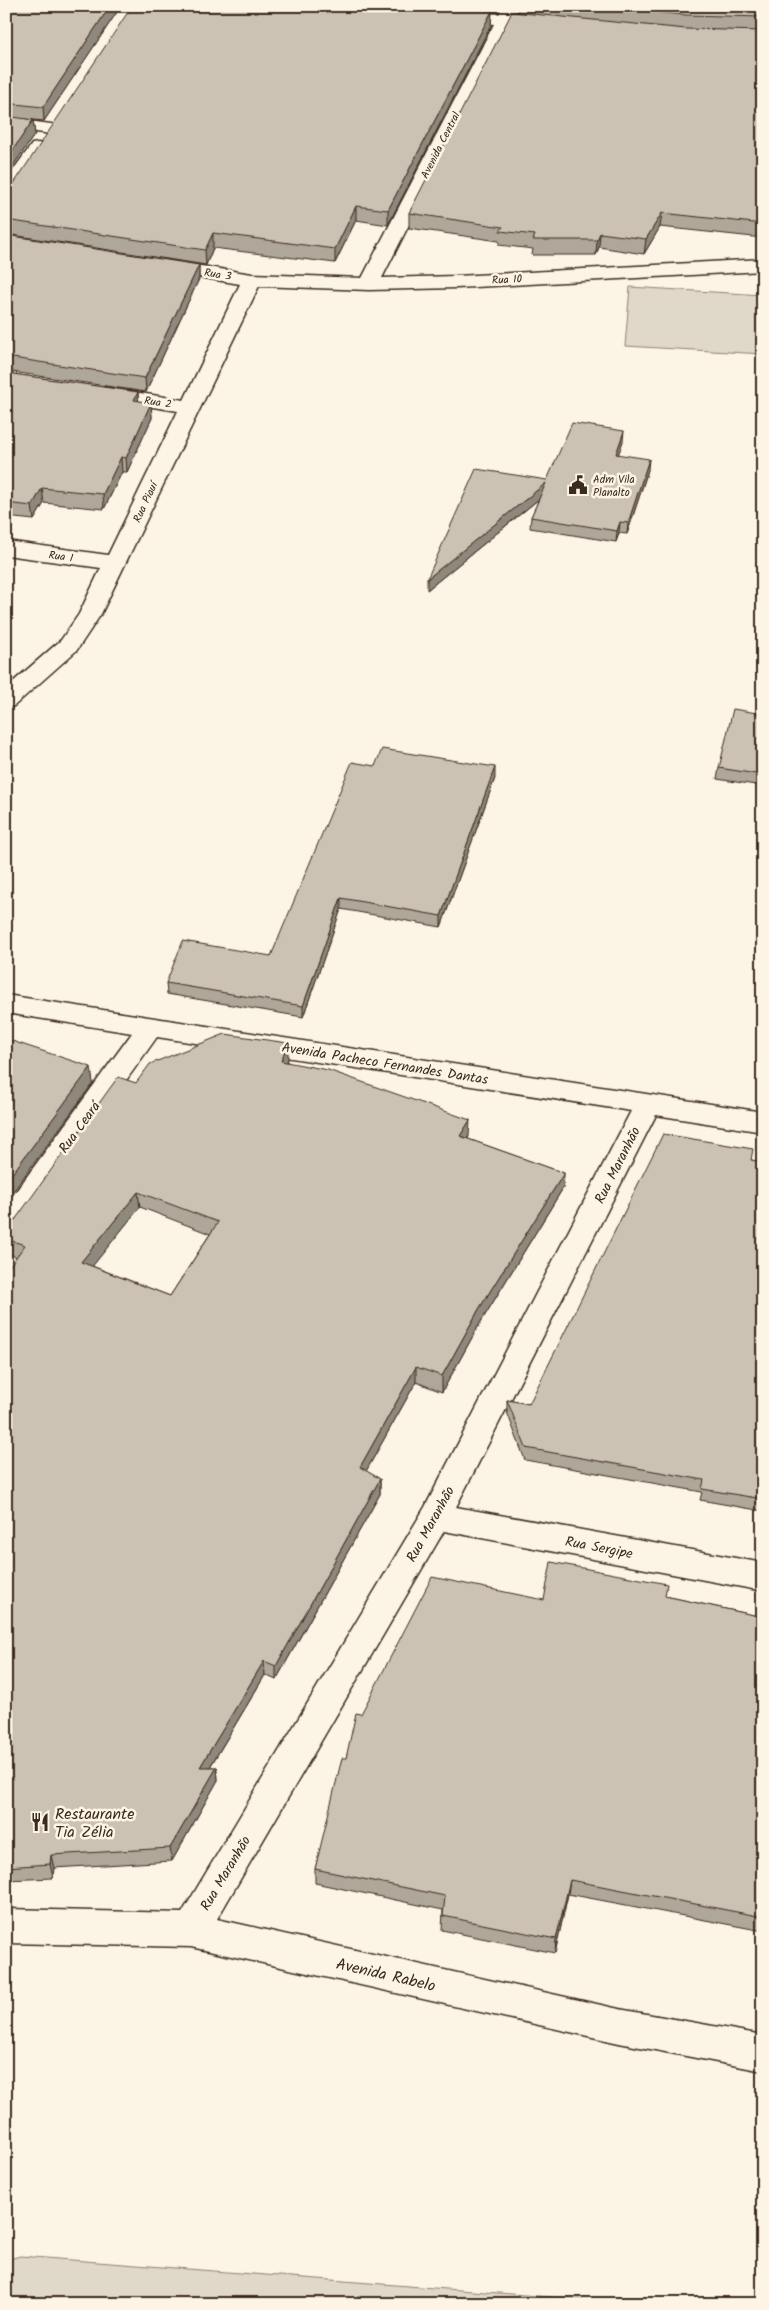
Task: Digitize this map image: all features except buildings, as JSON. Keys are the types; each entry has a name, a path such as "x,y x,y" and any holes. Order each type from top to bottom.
{"street":[{"path":"439,13 508,13 561,25"},
{"name":"Avenida Central","path":"369,284 508,13"},
{"path":"6,194 61,113"},
{"path":"6,123 51,129"},
{"name":"Rua 3","path":"144,263 252,280"},
{"name":"Rua 10","path":"252,280 369,284 457,282 763,265"},
{"name":"Rua Piauí","path":"6,701 69,645 90,614 252,280"},
{"name":"Rua 2","path":"84,391 190,407"},
{"name":"Rua 1","path":"6,548 116,563"},
{"name":"Avenida Pacheco Fernandes Dantas","path":"6,1004 763,1122"},
{"name":"Rua Ceará","path":"6,1228 151,1026"},
{"name":"Rua Maranhão","path":"191,1930 436,1516 648,1105"},
{"name":"Rua Sergipe","path":"436,1516 763,1577"},
{"name":"Avenida Rabelo","path":"6,1926 191,1930 619,2026 763,2053"}],"shaded area":[{"path":"630,287 763,295 763,354 625,346"},
{"path":"20,2256 641,2304 6,2304 6,2260"}],"place":[{"name":"Adm Vila Planalto","path":"578,485"},
{"name":"Restaurante Tia Zélia","path":"40,1822"}]}
